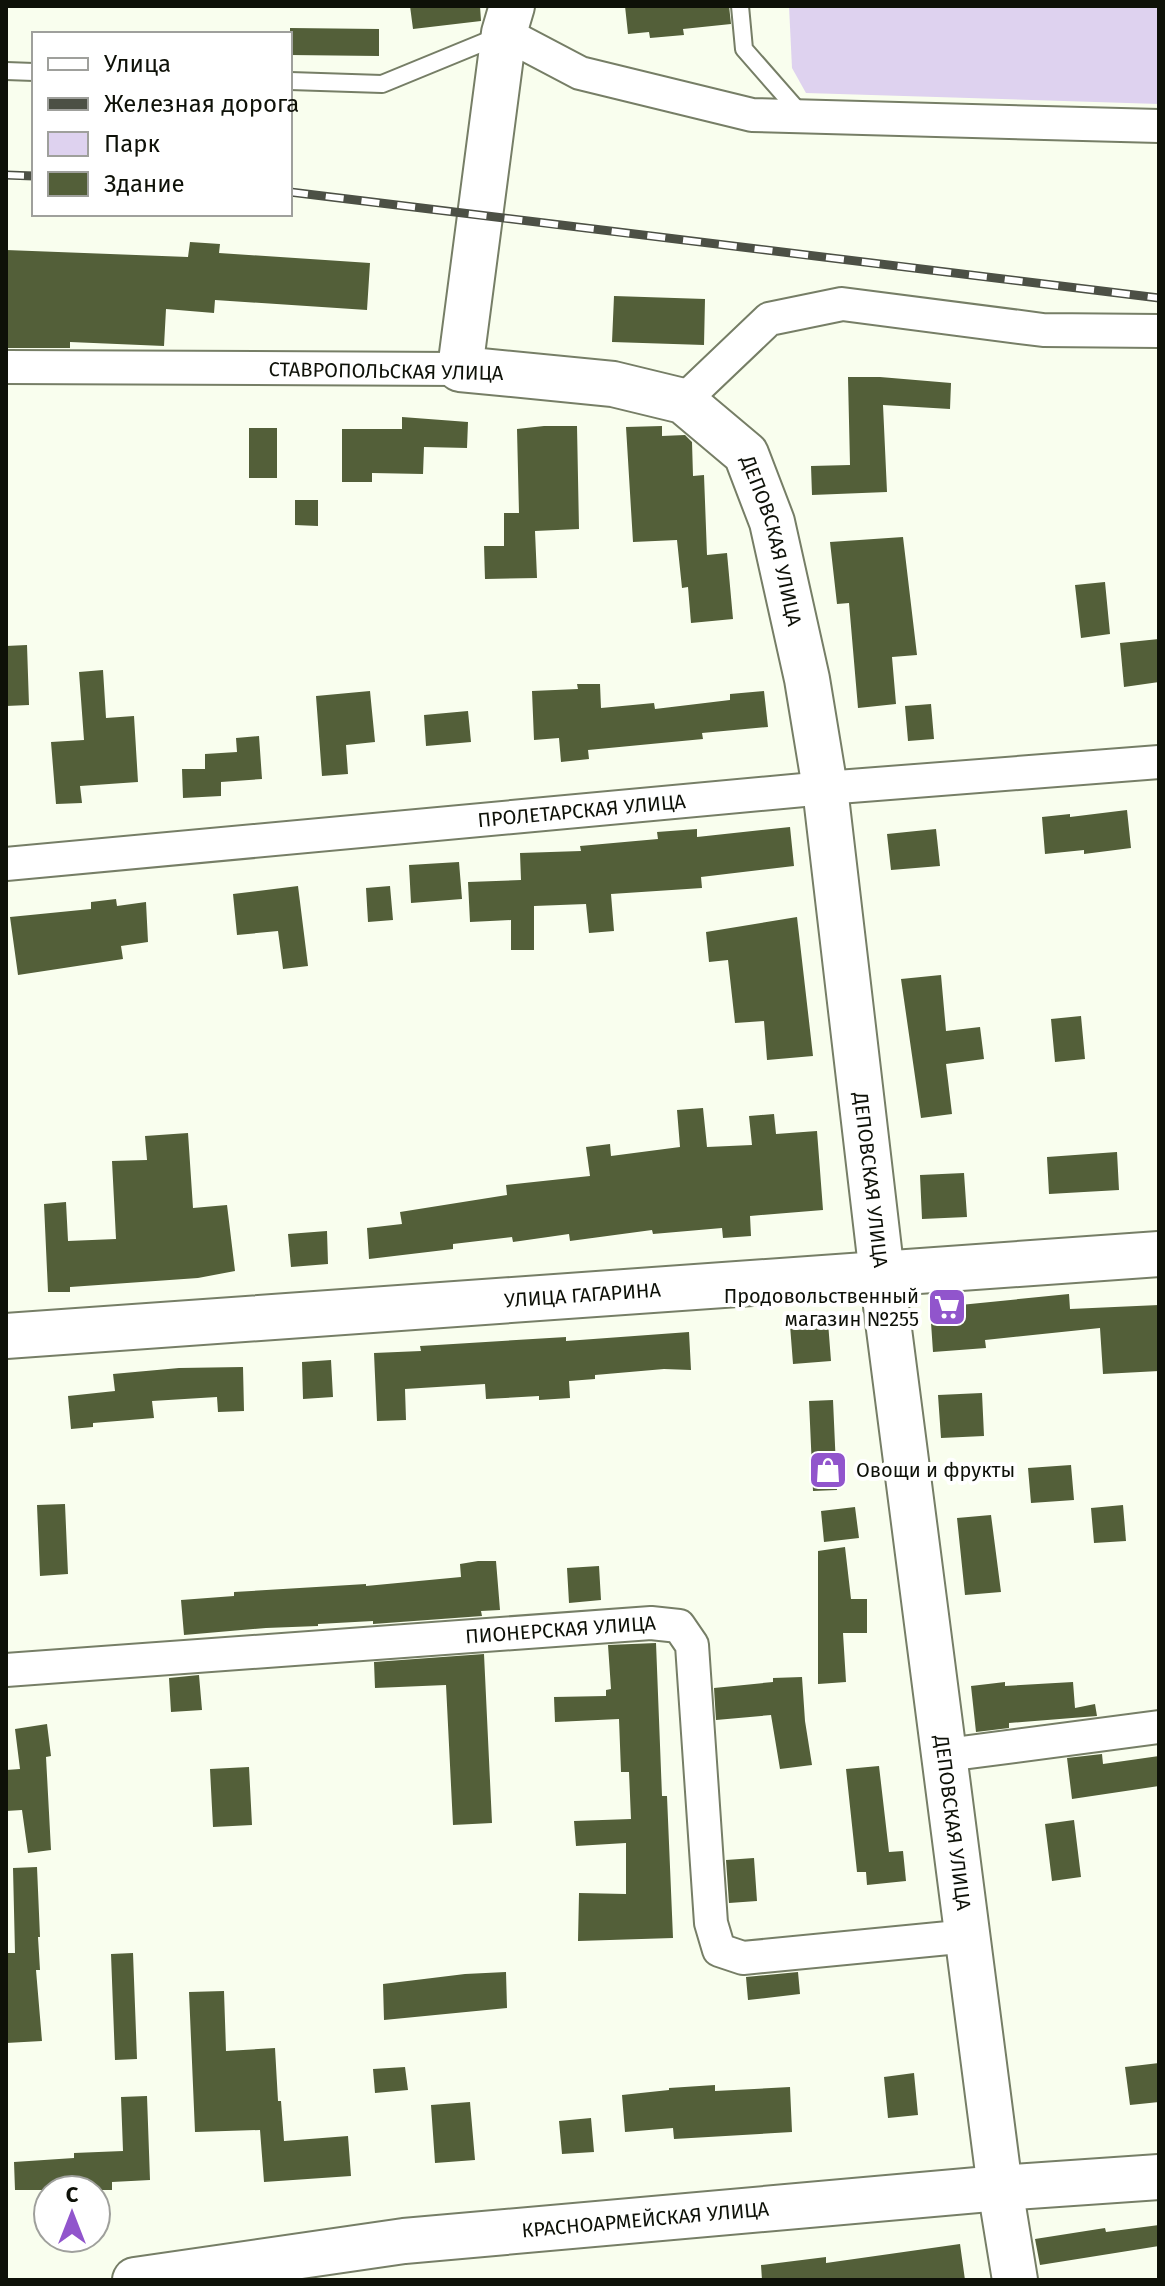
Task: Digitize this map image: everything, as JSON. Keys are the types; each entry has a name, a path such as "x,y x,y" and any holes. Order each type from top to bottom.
{"main road":[{"path":"460,369 478,216 508,20"},
{"name":"СТАВРОПОЛЬСКАЯ УЛИЦА","path":"460,369 613,384 683,401"},
{"name":"ДЕПОВСКАЯ УЛИЦА","path":"683,401 746,454 772,522 807,679 825,788 882,1275 1000,2188 1015,2280"},
{"name":"УЛИЦА ГАГАРИНА","path":"6,1336 1159,1254"},
{"name":"КРАСНОАРМЕЙСКАЯ УЛИЦА","path":"135,2280 404,2241 1000,2188 1159,2177"}],"street":[{"path":"508,20 580,73 752,115 1159,126"},
{"path":"683,401 769,319 842,304 1043,330 1159,331"},
{"name":"СТАВРОПОЛЬСКАЯ УЛИЦА","path":"6,367 460,369"},
{"name":"ПРОЛЕТАРСКАЯ УЛИЦА","path":"6,864 825,788 1159,762"},
{"name":"ПИОНЕРСКАЯ УЛИЦА","path":"6,1670 651,1623 679,1626 692,1645 711,1923 719,1950 743,1958 969,1936"},
{"path":"946,1755 1159,1727"}],"lane":[{"path":"740,6 744,49 803,116"},
{"path":"292,81 382,84 508,20"},
{"path":"6,71 32,72"}],"green space":[{"path":"789,6 1159,6 1159,104 806,93 792,68"}],"building":[{"path":"410,6 480,6 481,21 413,29"},
{"path":"625,6 729,6 731,24 683,29 684,35 650,38 649,32 628,34"},
{"path":"290,28 379,29 379,56 292,55"},
{"path":"190,242 220,244 219,253 370,263 367,310 215,300 214,313 166,309 164,346 70,342 70,348 6,348 6,250 188,257"},
{"path":"614,296 705,299 704,345 612,342"},
{"path":"848,377 951,383 950,409 883,405 887,492 812,495 811,466 850,465"},
{"path":"402,417 468,422 467,448 424,447 423,474 372,473 372,482 342,482 342,429 402,429"},
{"path":"577,426 579,529 535,531 537,578 485,579 484,546 504,546 504,513 519,513 517,429"},
{"path":"662,426 662,436 685,435 692,442 693,476 704,475 707,555 727,553 733,619 691,623 688,587 682,588 677,540 633,542 626,427"},
{"path":"249,428 277,428 277,478 249,478"},
{"path":"295,500 318,500 318,526 295,525"},
{"path":"903,537 917,655 892,657 896,704 858,708 849,603 837,604 830,542"},
{"path":"1105,582 1110,634 1081,638 1075,585"},
{"path":"1159,639 1159,682 1124,687 1120,643"},
{"path":"27,645 29,705 6,706 6,646"},
{"path":"103,670 106,718 134,716 138,782 80,786 82,803 56,804 51,742 84,740 79,672"},
{"path":"577,684 600,684 601,708 654,703 655,709 730,700 730,694 764,691 768,727 702,733 703,739 588,750 589,759 561,762 559,738 534,740 532,691 578,689"},
{"path":"370,691 375,742 346,745 348,774 322,776 316,696"},
{"path":"931,704 934,739 908,741 905,706"},
{"path":"468,711 471,742 426,746 424,715"},
{"path":"259,736 262,779 221,782 221,796 183,798 182,769 205,769 205,754 237,752 236,738"},
{"path":"1127,810 1131,848 1084,854 1084,850 1045,854 1042,817"},
{"path":"790,827 794,866 701,877 702,888 611,894 614,931 589,933 586,904 534,906 534,950 511,950 511,920 470,922 468,882 521,880 520,853 581,851 580,846 658,839 657,832 697,829 697,837"},
{"path":"936,829 940,866 891,870 887,834"},
{"path":"459,862 462,899 411,903 409,865"},
{"path":"298,886 308,966 283,969 278,931 237,935 233,894"},
{"path":"390,886 393,920 368,922 366,888"},
{"path":"116,899 117,906 146,902 148,942 121,946 123,959 18,975 10,917 91,909 91,902"},
{"path":"797,917 813,1056 767,1060 764,1021 735,1023 728,960 709,962 706,932"},
{"path":"941,975 946,1031 980,1027 984,1059 946,1064 952,1114 921,1118 901,979"},
{"path":"1081,1016 1085,1059 1055,1062 1051,1019"},
{"path":"703,1108 707,1147 752,1145 749,1116 774,1114 776,1134 817,1131 823,1210 750,1216 751,1236 723,1238 722,1228 653,1234 652,1230 570,1241 569,1234 513,1242 512,1237 453,1244 453,1249 369,1259 367,1228 402,1224 400,1212 507,1195 506,1185 590,1176 586,1147 610,1144 611,1156 680,1147 677,1110"},
{"path":"188,1133 193,1208 227,1205 235,1271 198,1278 70,1287 70,1292 48,1292 44,1204 66,1202 68,1241 116,1239 112,1161 147,1160 145,1136"},
{"path":"1117,1152 1119,1190 1049,1194 1047,1157"},
{"path":"964,1173 967,1217 922,1219 920,1175"},
{"path":"327,1231 328,1264 291,1267 288,1234"},
{"path":"1069,1294 1070,1309 1159,1305 1159,1371 1103,1374 1100,1328 985,1340 986,1348 933,1352 930,1308"},
{"path":"828,1322 831,1361 793,1364 790,1325"},
{"path":"689,1332 691,1370 664,1369 595,1375 595,1379 569,1381 570,1398 486,1399 485,1384 405,1389 406,1420 377,1421 374,1353 421,1351 420,1346 566,1337 566,1341"},
{"path":"331,1360 333,1397 303,1399 302,1362"},
{"path":"243,1367 244,1411 218,1412 217,1397 152,1401 154,1418 93,1423 93,1427 71,1429 68,1396 115,1391 113,1374 179,1368"},
{"path":"982,1393 984,1436 941,1438 938,1395"},
{"path":"833,1400 837,1490 813,1491 809,1401"},
{"path":"1071,1465 1074,1500 1031,1503 1028,1468"},
{"path":"65,1504 68,1574 40,1576 37,1505"},
{"path":"1123,1505 1126,1541 1094,1543 1091,1508"},
{"path":"855,1507 859,1538 824,1542 821,1511"},
{"path":"991,1515 1001,1592 965,1595 957,1518"},
{"path":"845,1547 851,1599 867,1599 867,1633 843,1633 846,1682 818,1684 818,1551"},
{"path":"496,1561 500,1610 481,1611 482,1616 373,1624 373,1621 318,1624 184,1635 181,1600 234,1596 234,1592 366,1586 461,1577 460,1564"},
{"path":"599,1566 601,1600 569,1603 567,1568"},
{"path":"656,1643 662,1796 667,1796 673,1938 578,1941 579,1893 626,1894 626,1843 576,1846 574,1821 631,1819 629,1772 621,1772 619,1719 555,1722 554,1697 606,1696 606,1690 611,1689 608,1645"},
{"path":"484,1654 492,1823 453,1825 446,1685 375,1688 374,1662"},
{"path":"199,1675 202,1710 171,1712 169,1678"},
{"path":"802,1677 812,1765 780,1769 771,1715 716,1720 714,1688 773,1682 773,1678"},
{"path":"1005,1682 1005,1686 1073,1682 1075,1708 1095,1704 1097,1716 1009,1723 1009,1728 976,1732 971,1686"},
{"path":"47,1724 51,1756 46,1757 51,1850 28,1853 22,1810 6,1811 6,1770 20,1769 15,1729"},
{"path":"1102,1754 1103,1764 1159,1756 1159,1786 1072,1799 1067,1758"},
{"path":"879,1766 889,1852 903,1851 906,1881 867,1885 866,1872 857,1872 846,1769"},
{"path":"249,1767 252,1825 213,1827 210,1769"},
{"path":"1074,1820 1081,1877 1052,1881 1045,1824"},
{"path":"754,1858 757,1901 729,1903 726,1860"},
{"path":"37,1867 40,1970 36,1970 42,2041 6,2043 6,1953 15,1953 13,1868"},
{"path":"133,1953 137,2059 115,2060 111,1954"},
{"path":"506,1972 507,2008 384,2020 383,1984"},
{"path":"798,1972 800,1994 748,2000 746,1977"},
{"path":"224,1991 226,2051 275,2048 284,2141 348,2136 351,2176 264,2182 260,2130 195,2132 189,1992"},
{"path":"1159,2063 1159,2102 1130,2105 1125,2067"},
{"path":"405,2067 408,2090 375,2093 373,2069"},
{"path":"914,2073 918,2115 888,2118 884,2077"},
{"path":"715,2085 715,2091 790,2087 792,2132 674,2139 673,2128 625,2132 622,2095"},
{"path":"147,2096 150,2180 112,2182 112,2174 32,2174 32,2190 15,2190 14,2162 74,2158 74,2153 123,2151 121,2097"},
{"path":"470,2102 475,2160 435,2163 431,2105"},
{"path":"591,2118 594,2152 562,2154 559,2121"},
{"path":"1159,2225 1159,2246 1040,2265 1035,2239 1105,2228 1106,2232"},
{"path":"960,2244 965,2280 762,2280 761,2265 826,2257 826,2263"}],"railway":[{"path":"6,175 32,176"},
{"path":"292,192 1159,298"}],"place":[{"name":"Продовольственный магазин №255","path":"947,1307"},
{"name":"Овощи и фрукты","path":"828,1470"}]}
